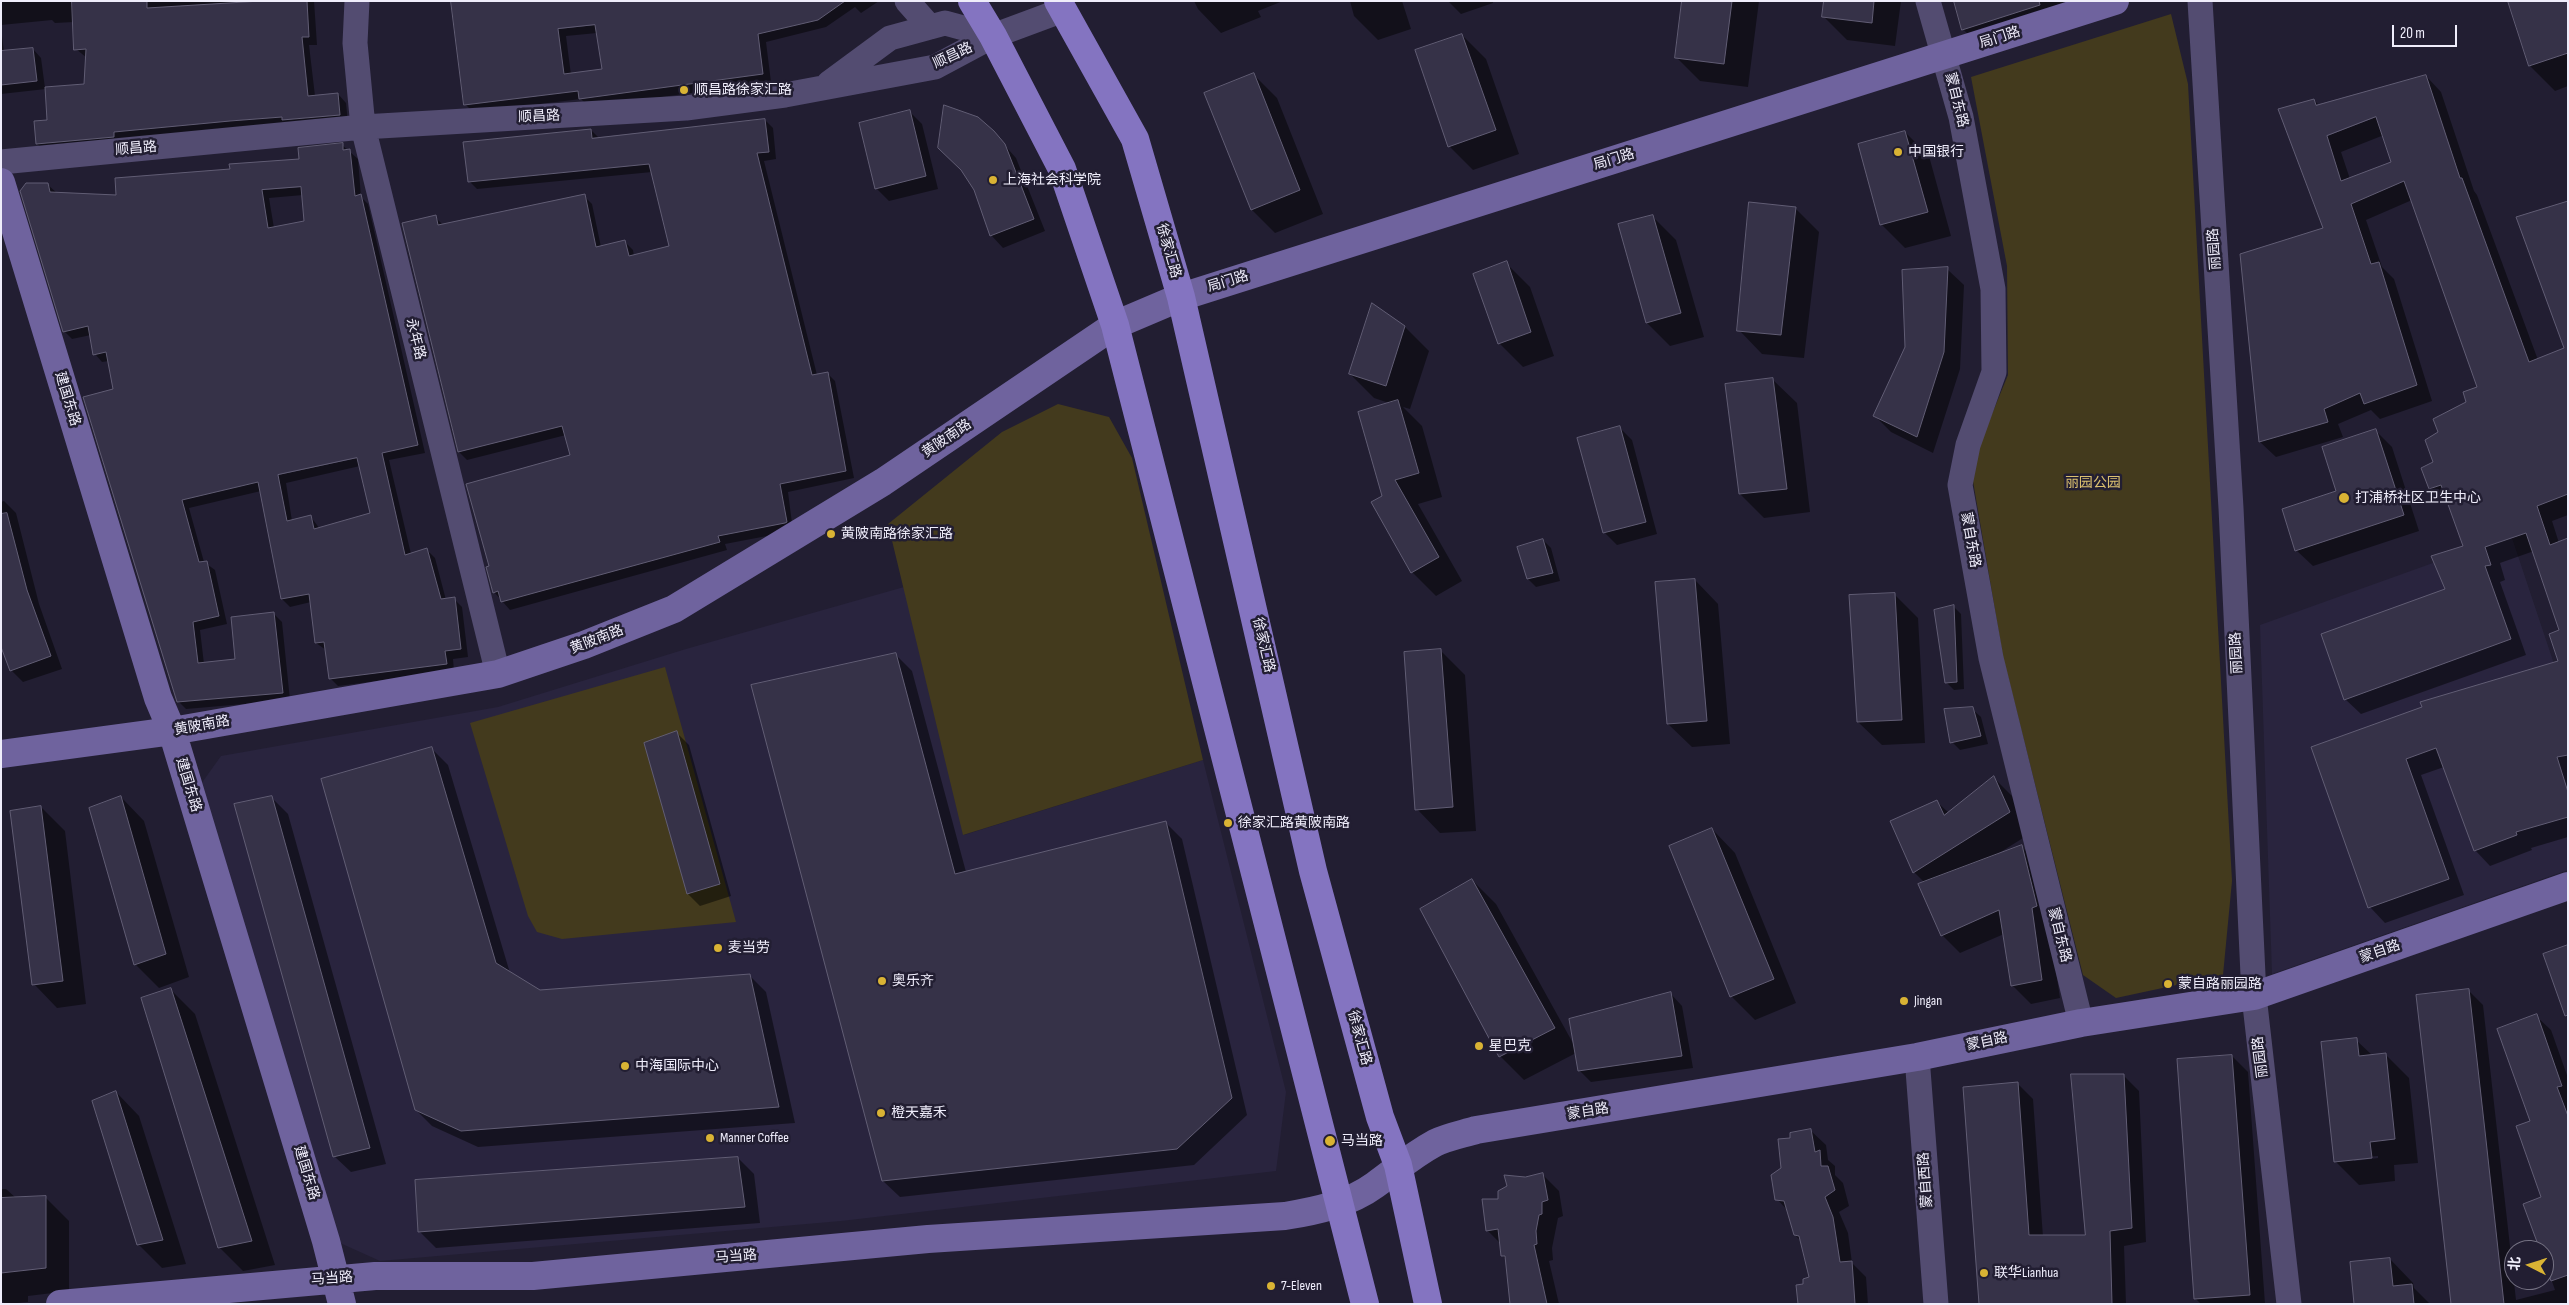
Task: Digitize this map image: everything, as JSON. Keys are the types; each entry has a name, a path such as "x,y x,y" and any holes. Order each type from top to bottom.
{"main road":[{"path":"972,1 993,36 1062,169 1115,325 1365,1300"},
{"name":"徐家汇路","path":"1061,6 1135,139 1181,297 1313,871 1380,1117 1398,1165 1428,1304"}],"street":[{"name":"永年路","path":"357,1 355,43 363,127 498,674"},
{"path":"907,1 930,27"},
{"name":"蒙自东路","path":"1928,1 1961,117 1993,289 1994,372 1968,445 1960,485 1991,658 2081,1022"},
{"name":"局门路","path":"1115,325 1181,297 1944,57 2115,1"},
{"name":"丽园路","path":"2200,1 2230,508 2254,996 2289,1304"},
{"name":"顺昌路","path":"1,162 363,127 686,108 785,95 935,66 993,36 1061,6"},
{"path":"824,87 890,38 945,23 993,36"},
{"name":"建国东路","path":"1,182 158,698 172,731 326,1241 339,1291"},
{"name":"黄陂南路","path":"1,754 172,731 498,674 584,645 674,609 883,482 1115,325"},
{"name":"蒙自路","path":"1398,1165 1437,1142 1476,1130 1917,1057 2081,1022 2254,996 2568,886"},
{"name":"蒙自西路","path":"1917,1057 1936,1304"},
{"name":"马当路","path":"60,1304 339,1291 375,1276 533,1276 928,1238 1285,1216 1314,1212 1340,1203 1374,1186 1398,1165"}],"shaded area":[{"path":"2511,535 2568,706 2568,870 2272,974 2260,625"},
{"path":"904,587 964,835 1203,760 1286,1092 1276,1171 841,1221 380,1261 338,1242 201,784 221,756 498,707 686,649"}],"green space":[{"name":"丽园公园","path":"2171,14 2188,84 2232,881 2223,975 2116,998 2083,975 2003,657 1973,481 1980,443 2008,375 2007,266 1971,77"},
{"path":"1058,404 1109,417 1132,458 1203,760 963,835 888,524 1002,432"},
{"path":"665,667 736,922 562,939 537,932 528,916 470,723"}],"building":[{"path":"72,1 147,1 147,8 261,1 307,1 309,37 302,37 308,96 338,93 340,115 282,120 282,117 114,132 114,137 36,144 34,121 47,120 45,87 84,84 86,49 74,50"},
{"path":"451,1 845,1 818,20 758,34 763,74 579,99 578,91 464,105","holes":["595,25 602,69 564,74 558,29"]},
{"path":"1682,1 1732,1 1724,64 1675,58"},
{"path":"1824,1 1874,1 1872,23 1822,17"},
{"path":"1954,1 2039,1 2040,5 1962,30"},
{"path":"2508,1 2568,1 2568,53 2529,66"},
{"path":"1462,34 1496,130 1448,147 1415,50"},
{"path":"33,48 37,81 1,85 1,51"},
{"path":"1254,73 1300,190 1251,210 1204,93"},
{"path":"2426,75 2460,178 2462,178 2529,362 2564,348 2516,217 2568,201 2568,494 2537,506 2550,545 2568,538 2568,755 2557,757 2568,792 2568,817 2516,832 2517,835 2474,851 2436,748 2406,759 2449,879 2368,908 2311,747 2422,707 2420,702 2558,661 2549,634 2559,630 2526,533 2485,547 2491,565 2485,566 2511,639 2344,700 2321,634 2445,589 2431,556 2463,546 2441,485 2429,489 2421,468 2433,462 2425,440 2438,432 2433,419 2466,402 2463,392 2477,387 2404,181 2351,204 2371,264 2379,262 2417,385 2364,404 2360,393 2324,409 2328,422 2259,442 2240,254 2323,228 2278,109 2314,99 2316,105","holes":["2376,117 2391,162 2341,181 2327,136"]},
{"name":"上海社会科学院","path":"944,105 978,117 1005,144 1034,219 990,236 974,190 961,170 938,148"},
{"path":"910,110 926,176 875,189 859,123"},
{"path":"765,119 769,152 757,153 812,375 828,372 846,471 780,484 787,522 785,523 718,536 720,542 501,602 498,591 493,593 486,567 489,566 466,484 570,455 562,426 458,452 402,223 436,215 438,225 585,194 596,247 625,240 629,256 669,246 649,164 468,182 463,142 591,129 592,138"},
{"path":"1905,131 1928,212 1880,225 1858,144"},
{"path":"343,143 343,150 350,149 355,196 361,194 418,445 382,453 405,555 427,548 441,599 455,597 461,649 445,651 447,664 329,679 324,642 315,643 309,594 281,599 258,482 182,500 199,562 207,561 219,616 193,622 198,663 235,659 231,617 274,612 283,693 177,702 83,397 113,389 106,352 93,355 88,326 63,332 20,191 26,183 48,183 50,192 116,195 115,178 230,169 229,164 299,159 298,148","holes":["301,187 304,221 268,228 262,190","357,458 370,513 314,529 311,515 287,521 278,475"]},
{"path":"1749,202 1796,207 1781,335 1737,331"},
{"path":"1653,215 1681,313 1646,323 1618,224"},
{"path":"1507,261 1531,332 1498,344 1473,274"},
{"path":"1948,267 1944,352 1917,437 1873,416 1905,347 1902,270"},
{"path":"1372,303 1405,326 1386,386 1349,374"},
{"path":"1773,378 1787,489 1739,494 1725,384"},
{"path":"1398,400 1419,473 1395,480 1439,557 1411,573 1371,502 1382,496 1358,412"},
{"path":"1620,426 1646,522 1603,533 1577,438"},
{"path":"2376,429 2404,515 2295,551 2282,509 2336,491 2322,447"},
{"path":"7,513 27,590 51,656 10,671 1,647 1,514"},
{"path":"1543,539 1553,573 1527,579 1517,547"},
{"path":"1695,579 1707,721 1667,724 1655,582"},
{"path":"1895,593 1902,720 1857,722 1849,595"},
{"path":"1954,605 1957,682 1945,683 1934,610"},
{"path":"1441,649 1453,807 1415,810 1404,652"},
{"path":"896,653 955,874 1166,821 1232,1098 1177,1149 882,1181 751,685"},
{"path":"1973,707 1981,736 1950,743 1944,709"},
{"path":"677,731 720,884 687,894 644,743"},
{"path":"432,747 496,963 540,990 750,974 779,1107 461,1131 415,1110 321,779"},
{"path":"1994,776 2010,812 1913,873 1890,821 1937,800 1944,815"},
{"path":"121,796 166,954 134,965 89,808"},
{"path":"272,796 370,1148 333,1157 234,804"},
{"path":"41,806 63,981 32,985 10,811"},
{"path":"1712,828 1774,979 1730,997 1669,846"},
{"path":"2022,845 2037,906 2032,908 2042,980 2011,986 1999,910 1941,936 1918,884"},
{"path":"1472,879 1555,1028 1499,1057 1420,909"},
{"path":"2568,945 2568,1015 2565,1016 2543,954"},
{"path":"171,988 252,1241 218,1248 141,998"},
{"path":"2469,989 2504,1304 2451,1304 2416,995"},
{"path":"1671,992 1682,1056 1578,1071 1569,1019"},
{"path":"2537,1014 2562,1086 2557,1087 2568,1116 2568,1275 2554,1280 2554,1240 2536,1240 2523,1204 2541,1197 2516,1126 2530,1121 2497,1029"},
{"path":"2357,1038 2359,1056 2386,1053 2395,1139 2370,1142 2372,1158 2334,1162 2321,1042"},
{"path":"2232,1055 2250,1295 2194,1299 2177,1059"},
{"path":"2071,1074 2124,1074 2132,1228 2110,1231 2112,1304 1979,1304 1963,1087 2018,1082 2029,1235 2085,1235"},
{"path":"116,1091 163,1240 137,1245 92,1101"},
{"path":"1811,1129 1815,1152 1820,1150 1821,1166 1828,1166 1835,1190 1825,1197 1833,1217 1840,1262 1852,1261 1855,1304 1798,1304 1796,1285 1803,1284 1803,1279 1809,1277 1799,1236 1794,1235 1784,1201 1775,1200 1771,1175 1781,1168 1778,1139 1790,1138 1790,1133"},
{"path":"738,1157 745,1207 418,1232 415,1180"},
{"path":"1543,1173 1548,1200 1542,1202 1542,1214 1539,1215 1536,1231 1537,1244 1534,1245 1547,1304 1510,1304 1505,1256 1501,1256 1498,1229 1486,1231 1482,1199 1498,1199 1498,1191 1507,1186 1504,1175 1525,1177"},
{"path":"46,1196 46,1268 1,1273 1,1198"},
{"path":"2390,1258 2393,1286 2412,1284 2414,1304 2354,1304 2350,1262"}],"place":[{"name":"顺昌路徐家汇路","path":"684,90"},
{"name":"中国银行","path":"1898,152"},
{"name":"上海社会科学院","path":"993,180"},
{"name":"打浦桥社区卫生中心","path":"2344,498"},
{"name":"黄陂南路徐家汇路","path":"831,534"},
{"name":"徐家汇路黄陂南路","path":"1228,823"},
{"name":"麦当劳","path":"718,948"},
{"name":"奥乐齐","path":"882,981"},
{"name":"蒙自路丽园路","path":"2168,984"},
{"name":"Jingan","path":"1904,1001"},
{"name":"星巴克","path":"1479,1046"},
{"name":"中海国际中心","path":"625,1066"},
{"name":"橙天嘉禾","path":"881,1113"},
{"name":"Manner Coffee","path":"710,1138"},
{"name":"马当路","path":"1330,1141"},
{"name":"联华Lianhua","path":"1984,1273"},
{"name":"7-Eleven","path":"1271,1286"}]}
